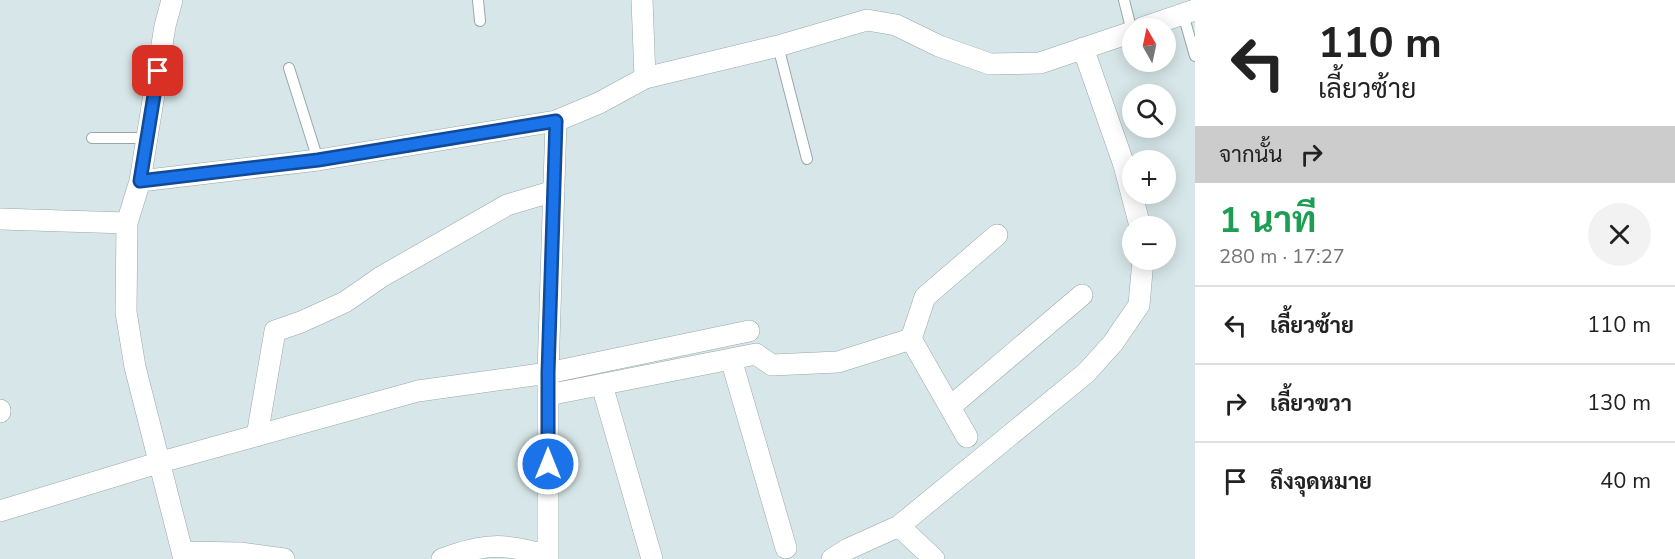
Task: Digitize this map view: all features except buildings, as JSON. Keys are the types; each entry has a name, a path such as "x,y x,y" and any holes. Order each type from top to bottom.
{"street":[{"path":"171,0 140,181 127,223 126,312 135,367 184,555 240,554 284,559"},
{"path":"642,0 645,78"},
{"path":"1171,18 1189,12"},
{"path":"140,181 318,160 556,121 599,103 645,78 778,46 867,20 896,25 939,46 990,64 1040,63 1122,35"},
{"path":"1083,48 1124,165 1137,216"},
{"path":"442,559 459,552 489,546 519,547 548,557 548,373 556,121"},
{"path":"257,436 275,331 345,302 381,277 507,205 554,191"},
{"path":"0,219 127,223"},
{"path":"967,437 911,339 925,297 997,235"},
{"path":"832,559 848,549 899,526 1086,373 1113,343 1139,305 1142,270"},
{"path":"950,407 1082,295"},
{"path":"0,511 161,462 418,391 548,373 748,331"},
{"path":"548,395 756,354 772,365 838,362 911,339"},
{"path":"731,359 786,548"},
{"path":"602,384 652,559"},
{"path":"899,526 934,559"}],"lane":[{"path":"478,0 480,21"},
{"path":"1124,0 1128,18"},
{"path":"1189,12 1195,56"},
{"path":"778,46 807,159"},
{"path":"289,68 318,160"},
{"path":"92,138 148,138"}],"route":[{"path":"158,71 140,181 318,160 556,121 548,373 548,464"}]}
